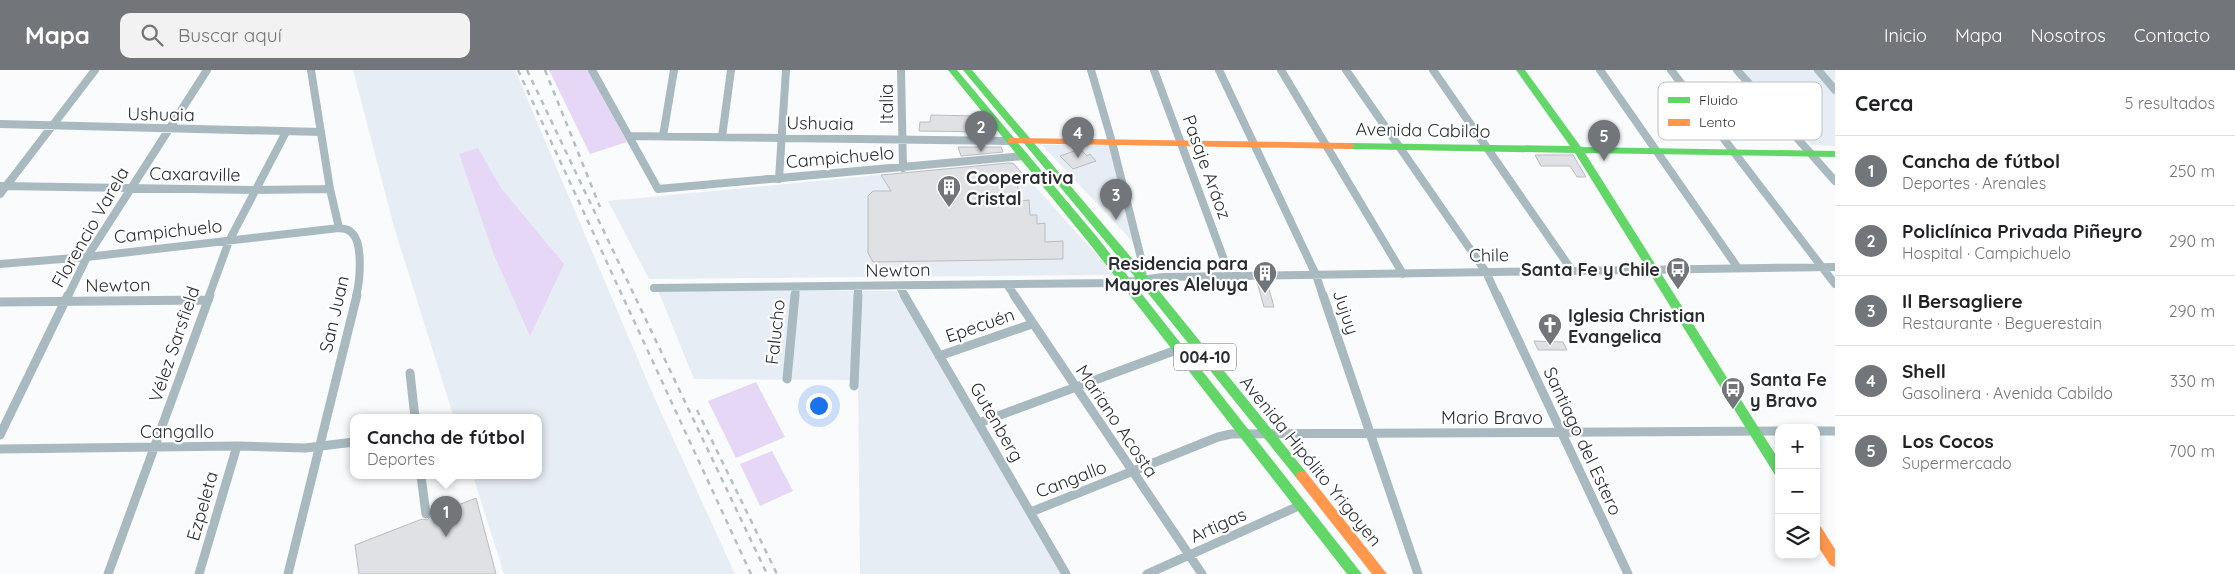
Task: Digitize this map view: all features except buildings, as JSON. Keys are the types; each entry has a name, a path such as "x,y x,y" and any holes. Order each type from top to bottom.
{"street":[{"path":"0,194 3,186 95,70"},
{"name":"Florencio Varela","path":"0,435 87,256 207,70"},
{"path":"311,70 330,189 339,228"},
{"path":"592,70 629,136"},
{"path":"663,136 674,70"},
{"path":"722,136 731,70"},
{"path":"779,179 786,70"},
{"name":"Italia","path":"901,70 903,168"},
{"name":"Avenida Hipólito Yrigoyen","path":"952,70 1126,282 1355,574"},
{"name":"Avenida Hipólito Yrigoyen","path":"967,70 1143,279 1380,574"},
{"path":"1091,70 1112,142 1140,258 1143,279"},
{"name":"Pasaje Aráoz","path":"1154,70 1230,276"},
{"name":"Jujuy","path":"1219,70 1316,275 1418,574"},
{"path":"1282,70 1403,274"},
{"name":"Santiago del Estero","path":"1346,70 1486,272 1628,574"},
{"path":"1433,70 1571,269"},
{"path":"1520,70 1578,150 1778,469"},
{"path":"1600,70 1738,268"},
{"path":"1671,70 1681,82"},
{"path":"1737,70 1748,82"},
{"path":"1818,70 1835,90"},
{"name":"Ushuaia","path":"0,124 168,130 321,132"},
{"name":"Vélez Sarsfield","path":"108,574 156,447 206,300 229,241 286,132"},
{"name":"Ushuaia","path":"629,136 1011,142"},
{"name":"Campichuelo","path":"629,136 658,189 1024,156"},
{"path":"1726,140 1835,284"},
{"path":"1800,140 1835,181"},
{"name":"Avenida Cabildo","path":"1011,142 1835,154"},
{"name":"Caxaraville","path":"3,186 254,190 330,189"},
{"name":"Campichuelo","path":"0,264 339,228"},
{"name":"San Juan","path":"288,574 360,275 355,234 348,229 339,228"},
{"name":"Chile","path":"1143,279 1164,277 1403,274 1571,269 1835,267"},
{"name":"Newton","path":"654,288 1008,286 1126,282 1143,279"},
{"name":"Gutenberg","path":"899,286 1066,574"},
{"name":"Mariano Acosta","path":"1008,286 1202,574"},
{"name":"Falucho","path":"787,379 796,287"},
{"path":"854,386 858,287"},
{"name":"Newton","path":"0,302 206,300"},
{"name":"Epecuén","path":"940,356 1032,324"},
{"path":"979,423 1179,349"},
{"path":"410,373 415,414"},
{"name":"Mario Bravo","path":"1266,434 1775,431"},
{"path":"1820,431 1835,431"},
{"name":"Cangallo","path":"1031,512 1218,437 1266,434"},
{"name":"Cangallo","path":"0,449 236,446 305,448 350,442"},
{"name":"Ezpeleta","path":"199,574 236,446"},
{"path":"421,479 426,514"},
{"name":"Artigas","path":"1147,574 1301,505"},
{"path":"1820,537 1835,561"}],"shaded area":[{"path":"353,70 515,70 654,397 735,574 504,574 474,479 542,479 542,414 453,414 394,227"},
{"path":"549,70 588,70 627,142 590,154"},
{"path":"1741,70 1835,70 1835,146 1811,145 1806,140 1822,140 1822,82 1752,82"},
{"path":"1042,145 1111,145 1133,242"},
{"path":"478,148 501,188 564,264 530,336 494,255 459,154"},
{"path":"1013,162 1115,275 649,279 608,201"},
{"path":"657,288 896,291 1062,574 860,574 858,380 694,379"},
{"path":"756,382 785,437 736,458 708,401"},
{"path":"772,451 793,491 760,506 740,464"}],"railway":[{"path":"518,70 751,574"},
{"path":"527,70 767,574"},
{"path":"545,70 600,207"},
{"path":"697,410 777,574"}],"traffic: fast":[{"path":"952,70 1093,240 1355,574"},
{"path":"967,70 1143,279 1302,476"},
{"path":"1520,70 1586,161 1778,469"},
{"path":"1350,146 1835,154"}],"traffic: slow":[{"path":"1011,141 1350,146"},
{"path":"1302,476 1380,574"},
{"path":"1820,537 1835,561"}],"place":[{"name":"Policlínica Privada Piñeyro","path":"981,152"},
{"name":"Shell","path":"1078,158"},
{"name":"Los Cocos","path":"1604,161"},
{"name":"Cooperativa Cristal","path":"949,208"},
{"name":"Il Bersagliere","path":"1116,220"},
{"name":"Santa Fe y Chile","path":"1678,290"},
{"name":"Residencia para Mayores Aleluya","path":"1265,294"},
{"name":"Iglesia Christian Evangelica","path":"1550,346"},
{"name":"Santa Fe y Bravo","path":"1733,410"},
{"name":"Cancha de fútbol","path":"446,537"}]}
